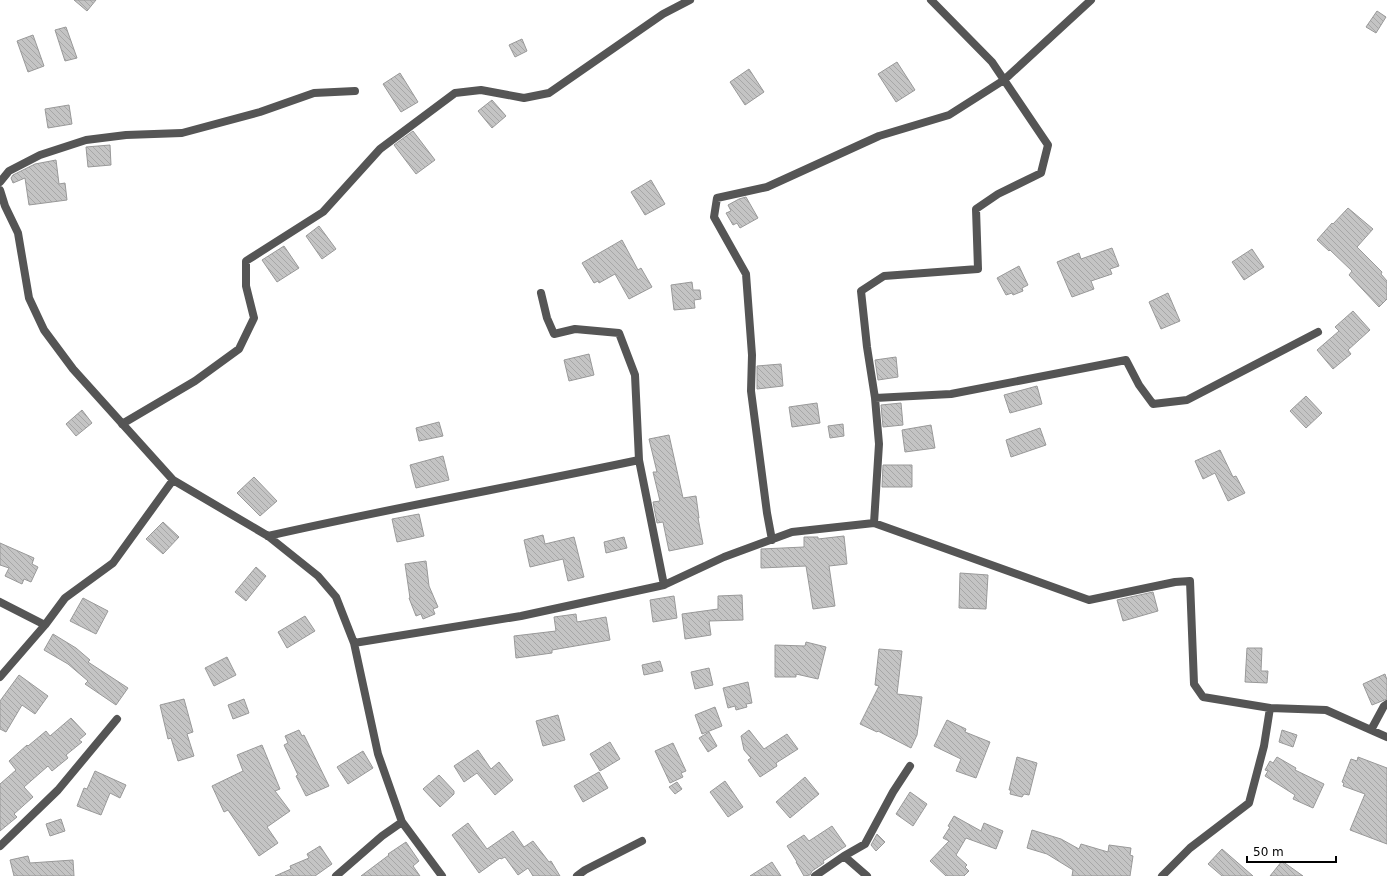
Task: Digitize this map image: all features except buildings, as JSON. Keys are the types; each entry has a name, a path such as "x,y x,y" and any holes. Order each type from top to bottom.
{"street":[{"path":"122,424 195,381 239,349 254,318 246,286 246,261 323,212 380,149 455,93 482,90 524,98 549,93 663,14 690,0"},
{"path":"874,523 879,444 875,398 867,347 861,291 884,276 978,269 976,209 998,194 1041,173 1048,145 992,62 931,0"},
{"path":"772,540 751,391 752,356 746,274 714,217 717,198 767,186 879,136 949,115 1004,80 1091,0"},
{"path":"0,182 9,171 40,154 86,140 126,135 182,134 260,112 314,93 355,91"},
{"path":"0,190 5,206 18,233 29,298 44,330 73,369 173,480 268,536 318,576 336,597 354,643 378,754 402,822 442,876"},
{"path":"540,293 547,318 554,334 575,329 619,333 635,375 639,460 664,585"},
{"path":"875,398 951,394 1126,360 1139,385 1153,404 1187,400 1318,332"},
{"path":"268,536 358,516 639,460"},
{"path":"0,677 45,625 65,598 113,563 173,480"},
{"path":"354,643 521,616 664,585 724,557 792,532 874,523 1089,600 1176,582 1190,581 1194,684 1203,697 1270,708 1326,710 1387,737"},
{"path":"0,602 45,625"},
{"path":"1372,730 1384,706 1387,704"},
{"path":"1162,876 1190,848 1249,803 1264,746 1270,708"},
{"path":"0,846 58,790 117,719"},
{"path":"815,876 844,856 865,844 893,792 910,766"},
{"path":"336,876 382,836 402,822"},
{"path":"577,876 585,870 642,841"},
{"path":"844,856 867,876"}]}
